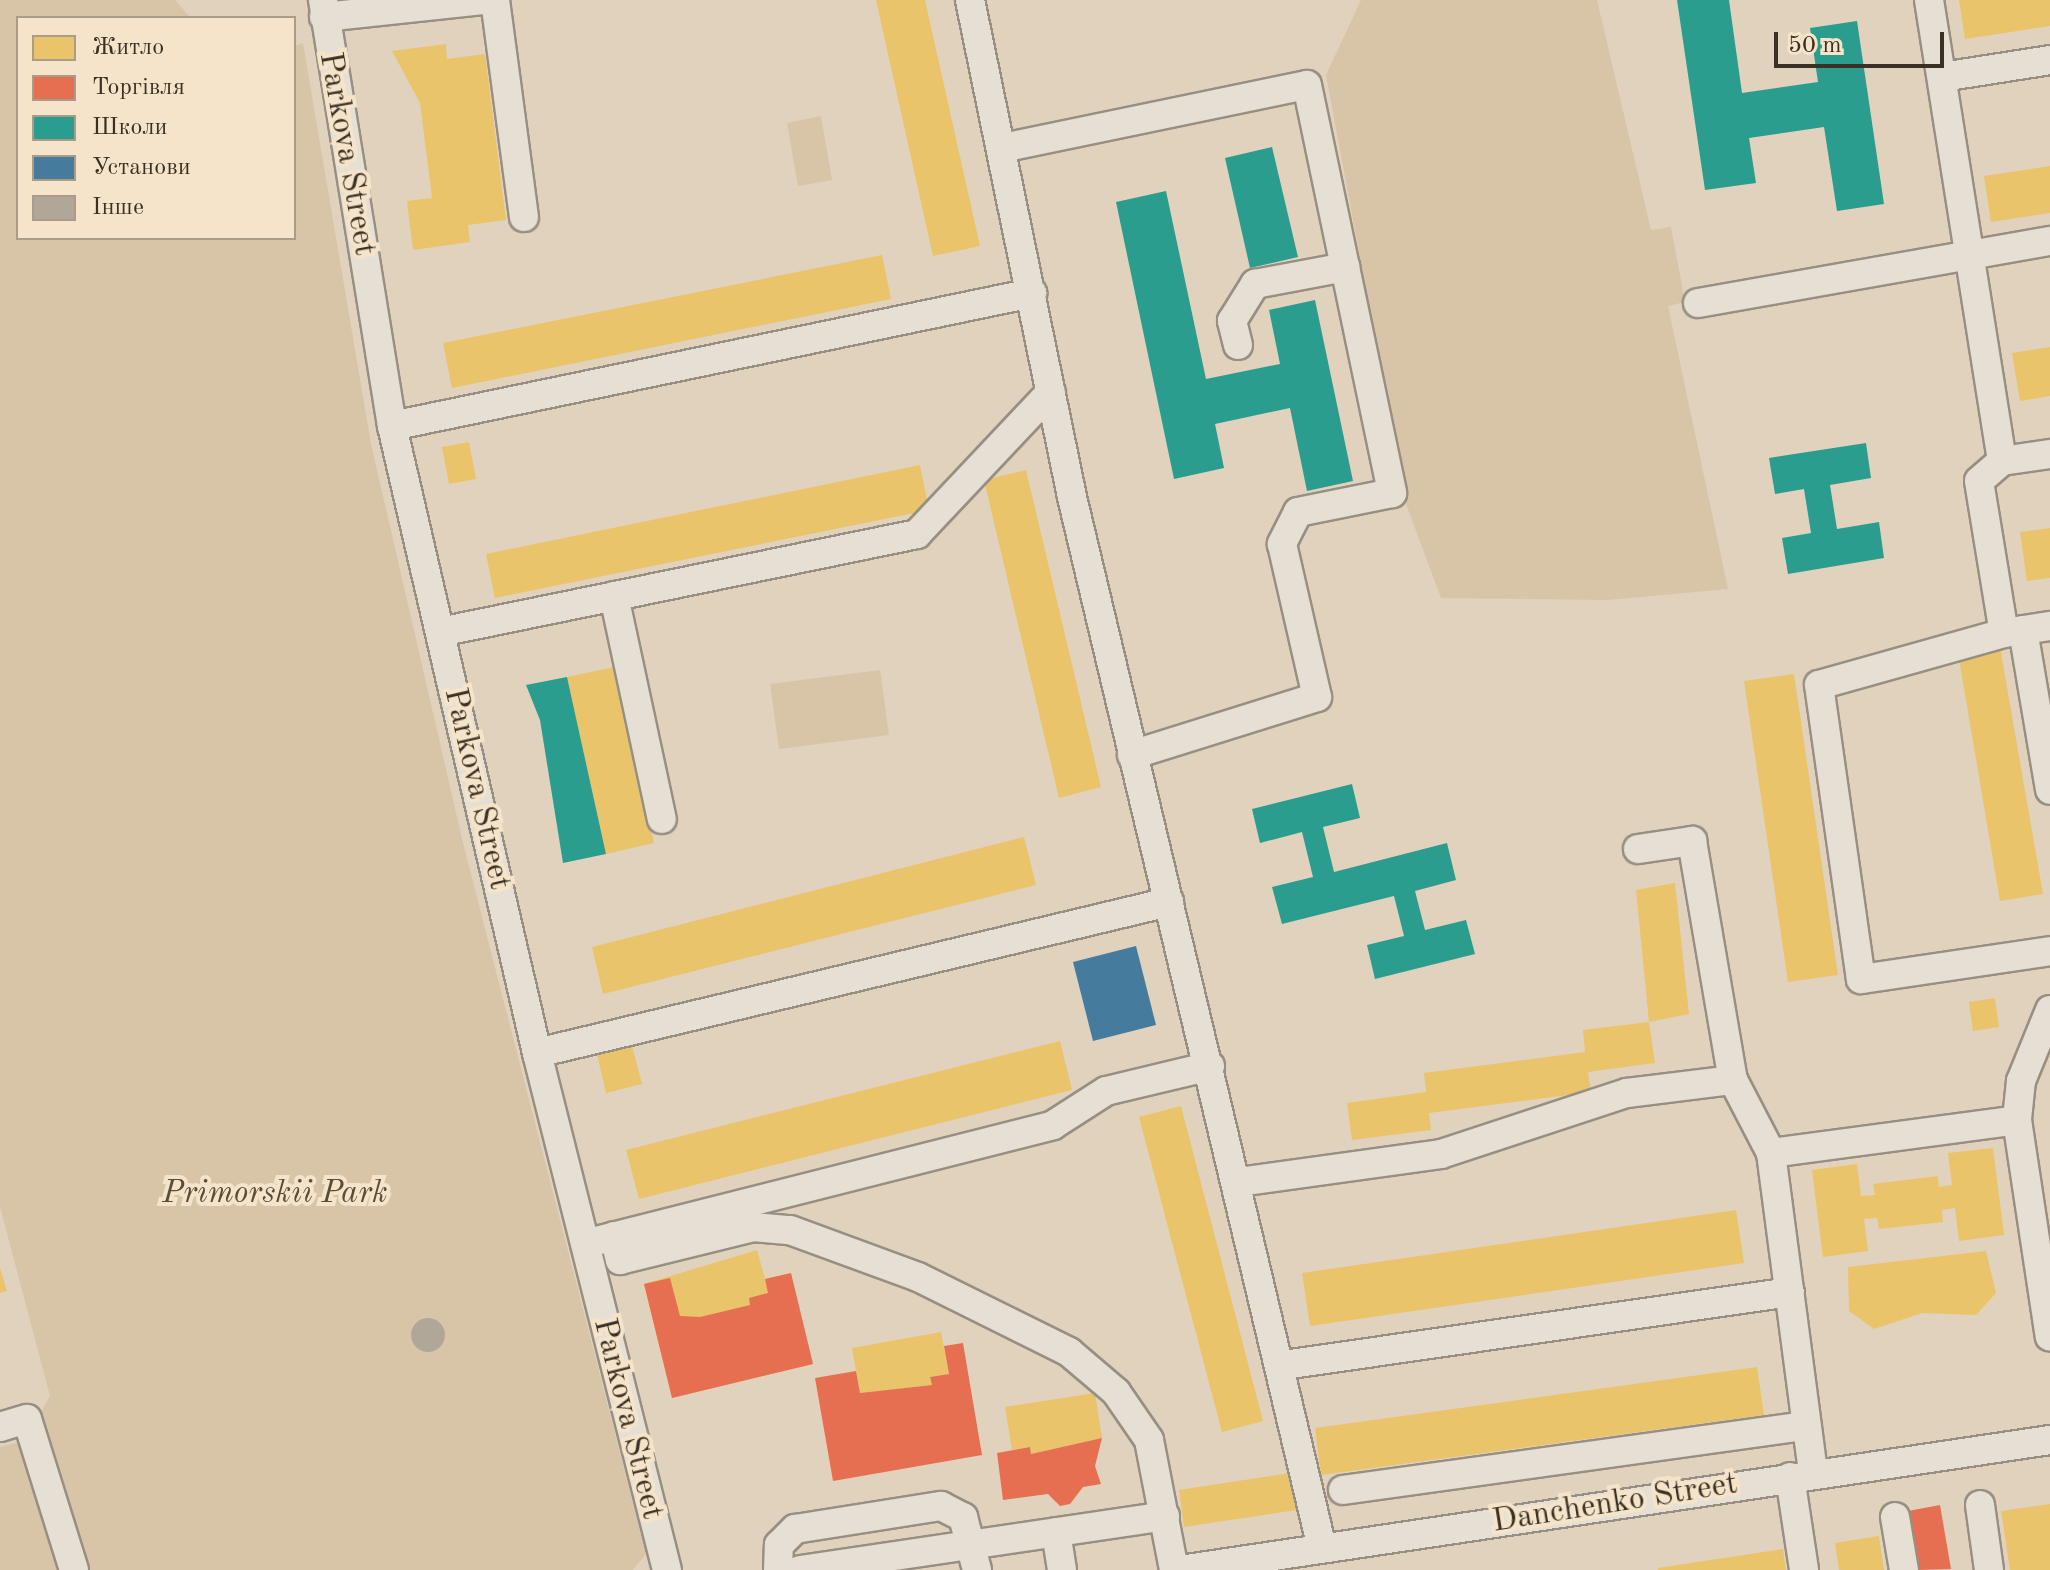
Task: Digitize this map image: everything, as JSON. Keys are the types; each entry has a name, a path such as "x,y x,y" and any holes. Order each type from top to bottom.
{"street":[{"path":"323,8 483,0"},
{"path":"495,0 524,217"},
{"path":"970,0 1051,392 1132,755 1284,1365 1322,1548"},
{"path":"1929,0 2002,461"},
{"name":"Parkova Street","path":"323,8 392,426 537,1053 667,1570"},
{"path":"1942,77 2050,60"},
{"path":"1002,148 1307,85 1392,493 1298,512 1282,544 1317,697 1132,755"},
{"path":"1698,303 2050,241"},
{"path":"1238,345 1232,321 1255,284 1345,267"},
{"path":"392,426 1032,293"},
{"path":"440,632 917,534 1051,392"},
{"path":"2050,454 2002,461 1979,481 2026,630 2050,790"},
{"path":"614,596 662,819"},
{"path":"2026,630 1819,685 1861,979 2050,951"},
{"path":"1638,849 1692,841 1733,1080 1771,1153 1807,1426 1801,1476 1804,1570"},
{"path":"537,1053 1169,902"},
{"path":"2050,1010 2021,1081 2017,1120 2042,1230 2050,1337"},
{"path":"584,1244 1053,1125 1106,1091 1210,1066"},
{"path":"2021,1081 2050,1077"},
{"path":"1239,1182 1441,1154 1627,1093 1733,1080"},
{"path":"1771,1153 2017,1120"},
{"path":"614,1236 620,1260 753,1227 790,1230 918,1277 1037,1335 1086,1364 1134,1414 1156,1461 1165,1516 1186,1569"},
{"path":"1284,1365 1790,1292"},
{"path":"14,1423 74,1570"},
{"path":"1343,1490 1807,1426"},
{"name":"Danchenko Street","path":"1186,1569 2050,1440"},
{"path":"1980,1505 1989,1570"},
{"path":"778,1570 779,1545 795,1529 941,1506 963,1517 975,1557"},
{"path":"800,1570 975,1557 1056,1532 1165,1516"},
{"path":"1895,1517 1904,1570"},
{"path":"1056,1532 1062,1570"}],"green space":[{"name":"Primorskii Park","path":"0,0 175,0 189,16 16,16 16,240 296,240 296,45 303,43 371,444 463,843 646,1554 633,1570 82,1570 36,1421 50,1396 0,1207"},
{"path":"1361,0 1597,0 1651,230 1671,227 1685,302 1668,306 1728,589 1608,600 1441,598 1406,504 1326,75"},
{"path":"821,116 832,180 798,186 787,123"},
{"path":"880,670 889,735 779,749 770,684"},
{"path":"24,1441 64,1570 0,1570 0,1447"}],"building: Житло":[{"path":"876,0 925,0 980,246 933,256"},
{"path":"1959,0 2050,0 2050,26 1965,39"},
{"path":"446,44 447,59 485,54 506,220 468,225 470,242 413,250 407,201 432,198 420,103 392,51"},
{"path":"2050,166 2050,213 1991,222 1984,176"},
{"path":"882,255 891,299 452,388 443,343"},
{"path":"2050,347 2050,396 2020,401 2012,353"},
{"path":"469,442 476,479 449,484 442,447"},
{"path":"920,465 929,510 495,598 486,554"},
{"path":"1026,470 1101,787 1059,798 984,480"},
{"path":"2050,528 2050,578 2027,581 2020,532"},
{"path":"2000,647 2043,894 2000,901 1958,653"},
{"path":"615,667 654,843 606,854 567,677"},
{"path":"1794,674 1838,975 1788,982 1744,681"},
{"path":"1024,837 1036,885 603,994 592,947"},
{"path":"1675,883 1689,1014 1649,1022 1636,890"},
{"path":"1995,998 1999,1027 1973,1031 1969,1002"},
{"path":"1649,1022 1655,1063 1588,1072 1591,1092 1429,1113 1431,1130 1352,1140 1347,1103 1426,1092 1424,1073 1585,1052 1583,1030"},
{"path":"1060,1041 1072,1090 639,1199 626,1150"},
{"path":"632,1046 642,1084 606,1093 597,1054"},
{"path":"1181,1106 1263,1421 1222,1432 1139,1117"},
{"path":"1993,1148 2004,1235 1959,1241 1955,1208 1942,1210 1943,1222 1879,1229 1877,1218 1864,1219 1868,1251 1823,1257 1812,1170 1857,1164 1861,1196 1875,1195 1873,1184 1938,1176 1939,1187 1952,1185 1948,1153"},
{"path":"1736,1210 1744,1263 1310,1326 1302,1273"},
{"path":"757,1250 765,1279 791,1273 813,1364 672,1398 644,1284"},
{"path":"1986,1251 1996,1293 1976,1315 1922,1313 1874,1329 1849,1311 1848,1267"},
{"path":"0,1268 7,1291 0,1293"},
{"path":"941,1332 949,1374 930,1377 932,1385 860,1393 852,1348"},
{"path":"1757,1367 1764,1415 1321,1475 1315,1428"},
{"path":"1095,1393 1102,1438 1031,1454 1030,1447 1012,1450 1005,1407"},
{"path":"1297,1472 1303,1509 1184,1527 1179,1490"},
{"path":"2050,1504 2050,1570 2010,1570 2001,1511"},
{"path":"1879,1536 1884,1570 1839,1570 1835,1543"},
{"path":"1783,1549 1786,1570 1658,1570 1658,1568"}],"building: Торгівля":[{"path":"791,1273 813,1364 672,1398 644,1284 670,1278 680,1316 700,1317 750,1305 749,1298 768,1293 765,1279"},
{"path":"963,1343 982,1455 833,1481 815,1378 856,1371 860,1393 932,1385 930,1377 949,1374 944,1346"},
{"path":"1102,1438 1095,1466 1101,1484 1083,1487 1070,1504 1060,1506 1048,1494 1003,1500 997,1453 1030,1447 1031,1454"},
{"path":"1940,1505 1951,1569 1918,1570 1908,1511"}],"building: Школи":[{"path":"1677,0 1729,0 1742,93 1818,82 1810,28 1857,21 1884,204 1837,211 1824,127 1749,138 1756,183 1705,190"},
{"path":"1272,147 1298,257 1250,268 1225,158"},
{"path":"1166,191 1206,379 1280,364 1269,310 1315,300 1353,481 1307,491 1290,408 1215,424 1224,468 1174,479 1116,202"},
{"path":"1866,443 1871,478 1830,485 1837,529 1879,522 1884,558 1788,574 1782,538 1811,533 1804,489 1775,494 1769,458"},
{"path":"567,677 606,854 563,863 540,720 526,685"},
{"path":"1352,784 1360,818 1323,827 1334,872 1447,843 1456,880 1415,891 1425,930 1466,920 1475,954 1375,979 1367,945 1404,936 1394,896 1282,924 1272,887 1313,877 1302,832 1260,843 1252,809"}],"building: Установи":[{"path":"1136,946 1156,1025 1093,1041 1073,962"}],"building: Інше":[{"path":"428,1318 440,1323 445,1335 440,1347 428,1352 416,1347 411,1335 416,1323"}]}
